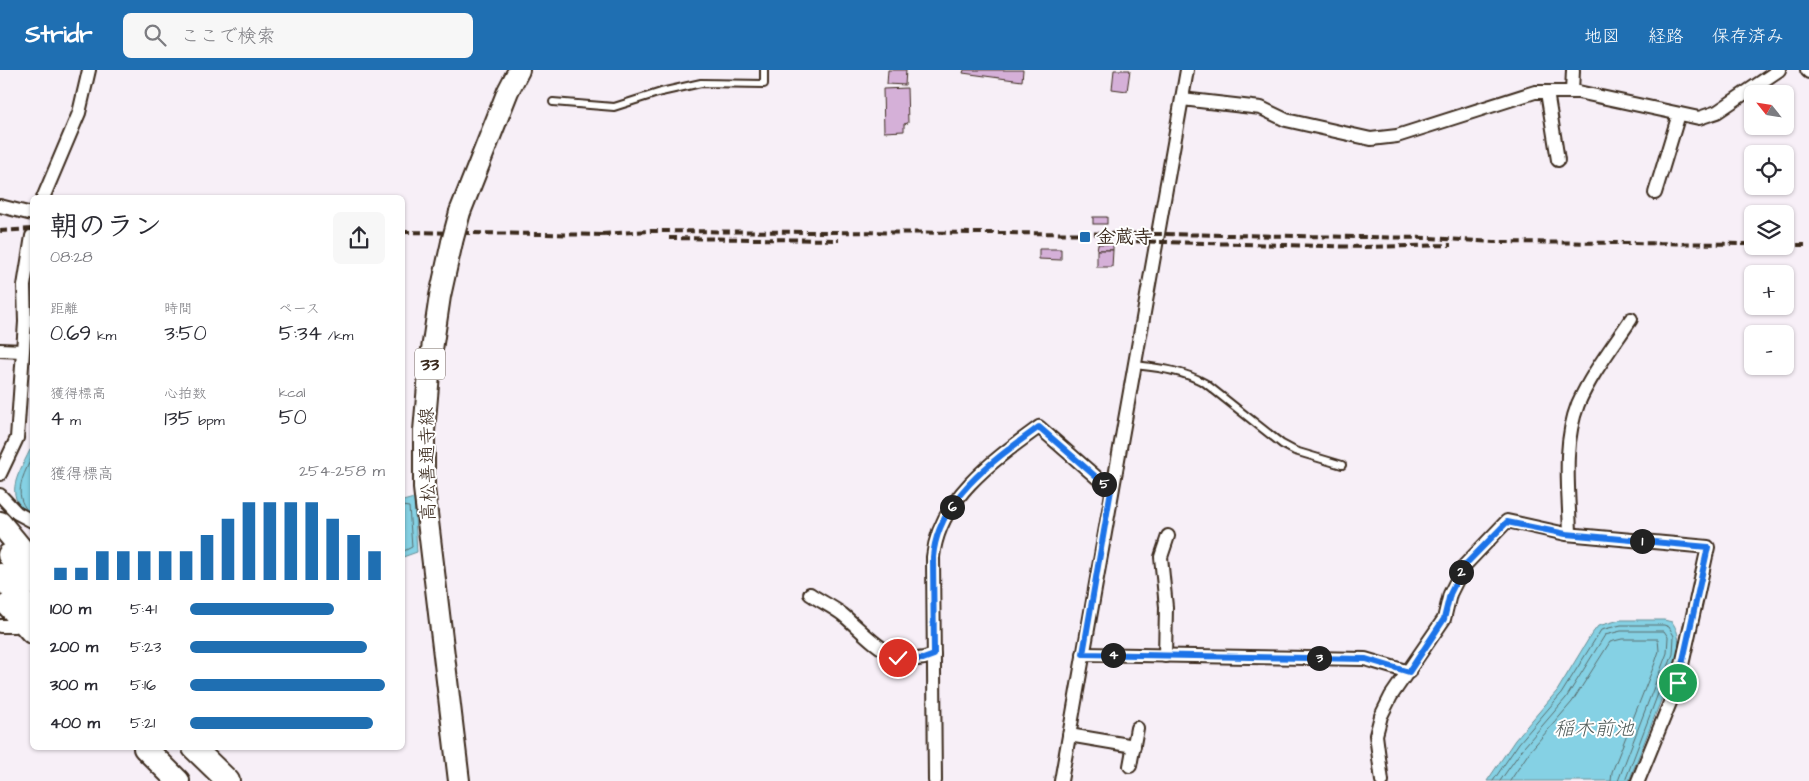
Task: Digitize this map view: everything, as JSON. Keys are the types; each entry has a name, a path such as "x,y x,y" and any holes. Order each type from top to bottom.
{"highway":[{"path":"0,523 30,560"},
{"path":"0,545 30,580"},
{"path":"0,576 29,621"},
{"path":"0,597 29,621"},
{"path":"147,750 178,781"},
{"path":"167,750 196,781"},
{"path":"196,750 228,781"},
{"path":"213,750 242,781"}],"main road":[{"path":"508,91 512,70"},
{"name":"高松善通寺線","path":"459,781 430,551 424,488 424,432 430,363 440,296 452,242 460,212 508,91 519,70"}],"street":[{"path":"44,195 77,120 89,70"},
{"path":"1061,781 1111,490 1160,234 1187,70"},
{"path":"1572,92 1573,70"},
{"path":"1182,99 1261,108 1286,120 1371,139 1398,136 1535,92 1572,92 1699,118 1717,112 1779,70"},
{"path":"1548,92 1558,160"},
{"path":"1655,193 1679,114"},
{"path":"0,206 30,214"},
{"path":"0,474 17,438 24,286 30,248"},
{"path":"1570,534 1568,466 1569,439 1573,421 1585,390 1631,319"},
{"path":"0,350 22,351"},
{"path":"935,781 935,542 951,507 989,463 1039,427 1111,490"},
{"path":"0,496 17,513 30,520"},
{"path":"1382,781 1376,735 1381,716 1391,696 1444,619 1450,594 1464,566 1497,529 1507,522 1570,534 1708,547 1678,683 1638,781"},
{"path":"1165,656 1166,607 1161,557 1168,536"},
{"path":"810,594 842,614 862,633 898,658 923,659 934,655"},
{"path":"0,626 15,626 29,621"},
{"path":"1083,654 1366,659 1409,672"},
{"path":"1130,766 1137,728"},
{"path":"1069,735 1134,746"}],"lane":[{"path":"553,102 614,107 661,92 701,83 764,84 764,70"},
{"path":"1134,365 1179,371 1191,375 1205,383 1282,444 1295,451 1342,465"}],"water":[{"path":"30,450 30,517 17,502 15,494 15,486 20,470"},
{"path":"414,498 417,552 405,556 405,500"},
{"name":"稲木前池","path":"1620,620 1664,620 1672,622 1678,633 1678,651 1673,670 1629,781 1487,781 1515,740 1557,691 1598,626"}],"building":[{"path":"888,70 906,70 905,85 887,84"},
{"path":"964,70 1023,70 1022,81 963,73"},
{"path":"1114,70 1130,70 1127,91 1112,89"},
{"path":"907,88 908,123 904,124 904,131 884,132 883,89"},
{"path":"1093,217 1107,217 1107,224 1093,224"},
{"path":"1098,244 1113,244 1113,250 1097,250"},
{"path":"1039,249 1061,249 1061,260 1039,259"},
{"path":"1097,250 1113,250 1112,267 1097,267"}],"railway":[{"path":"0,231 30,229"},
{"path":"602,234 651,231 1160,234 1429,238 1494,242 1744,244"},
{"path":"405,232 609,235"},
{"path":"669,238 839,240"},
{"path":"1124,241 1365,247 1451,245"},
{"path":"1794,245 1809,245"}],"place":[{"name":"金蔵寺","path":"1085,237"}],"route":[{"path":"898,658 923,659 934,655 933,557 939,529 951,507 989,463 1039,427 1111,490 1083,654 1366,659 1409,672 1444,619 1450,594 1464,566 1497,529 1507,522 1566,534 1708,547 1678,683"}]}
